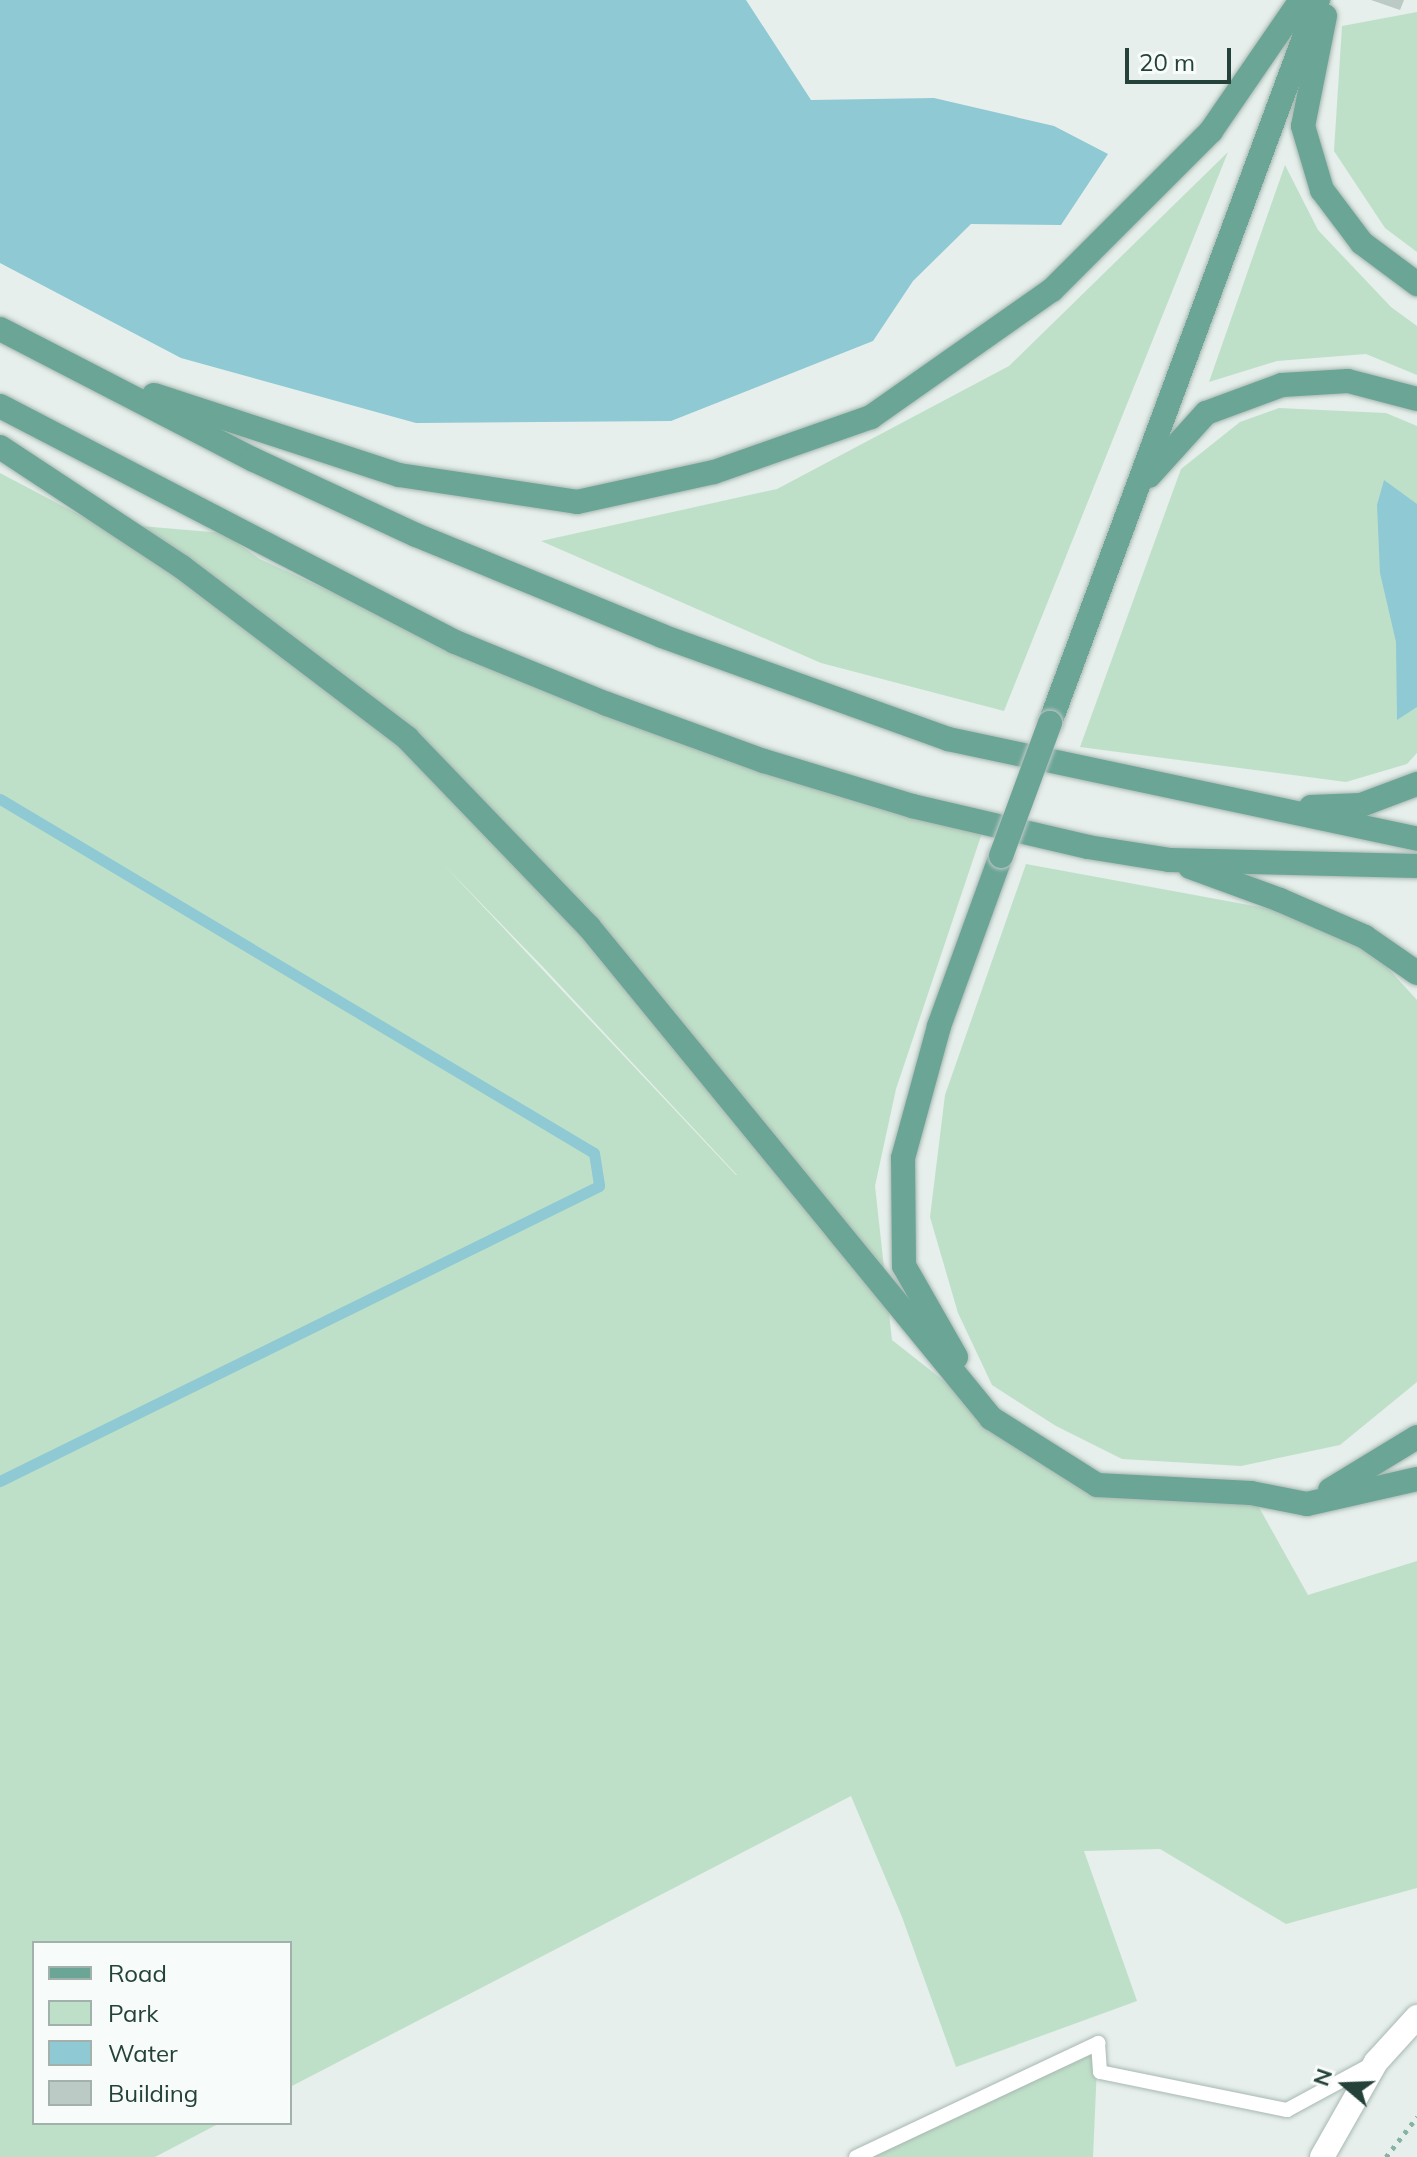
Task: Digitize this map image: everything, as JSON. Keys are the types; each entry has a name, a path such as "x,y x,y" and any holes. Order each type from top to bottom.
{"main road":[{"path":"86,373 399,475 577,502 714,472 871,417 1052,290 1211,131 1301,0"},
{"path":"991,1418 904,1266 903,1158 939,1026 1318,0"},
{"path":"1328,0 1303,126 1322,190 1362,243 1417,284"},
{"path":"0,329 252,459 416,535 677,642 948,739 1417,839"},
{"path":"1139,486 1206,413 1282,385 1348,381 1417,399"},
{"path":"0,406 455,642 607,704 764,761 912,806 1088,847 1169,860 1417,866"},
{"path":"0,447 182,567 407,738 589,927 991,1418 1097,1485 1251,1493 1307,1504 1417,1479"},
{"path":"1276,808 1361,805 1417,784"},
{"path":"1169,860 1280,900 1365,937 1417,973"},
{"path":"1307,1504 1417,1437"}],"street":[{"path":"1322,2157 1376,2062 1417,2017"}],"lane":[{"path":"856,2157 1098,2043 1100,2072 1287,2110 1376,2062"}],"path":[{"path":"1386,2157 1417,2117"}],"green space":[{"path":"1417,12 1417,252 1385,228 1334,151 1342,26"},
{"path":"1228,152 1004,711 821,663 541,541 777,489 1009,366"},
{"path":"1285,165 1318,230 1391,307 1417,326 1417,375 1366,354 1277,361 1209,382"},
{"path":"1279,408 1386,413 1417,426 1417,753 1407,764 1346,782 1080,747 1181,469 1240,422"},
{"path":"0,473 93,522 223,533 260,559 488,664 983,830 896,1089 875,1186 892,1340 991,1418 1097,1485 1251,1493 1308,1595 1417,1561 1417,1888 1286,1924 1160,1849 1084,1851 1137,2001 956,2067 902,1917 851,1796 292,2086 292,1941 32,1941 32,2125 216,2125 155,2157 0,2157","holes":["444,865 543,967 736,1175"]},
{"path":"1026,864 1309,916 1365,943 1417,1000 1417,1382 1340,1445 1241,1466 1122,1459 1056,1426 992,1385 958,1313 930,1217 945,1095"},
{"path":"1098,2043 1093,2157 856,2157"}],"water":[{"path":"0,0 746,0 811,100 934,98 1054,126 1108,154 1061,225 971,224 913,281 873,341 671,421 416,423 181,358 0,263"},
{"path":"1384,480 1417,504 1417,707 1397,720 1396,642 1380,573 1377,505"}],"building":[{"path":"1371,0 1404,0 1400,10"}],"waterway":[{"path":"0,799 594,1153 599,1186 0,1481"}]}
